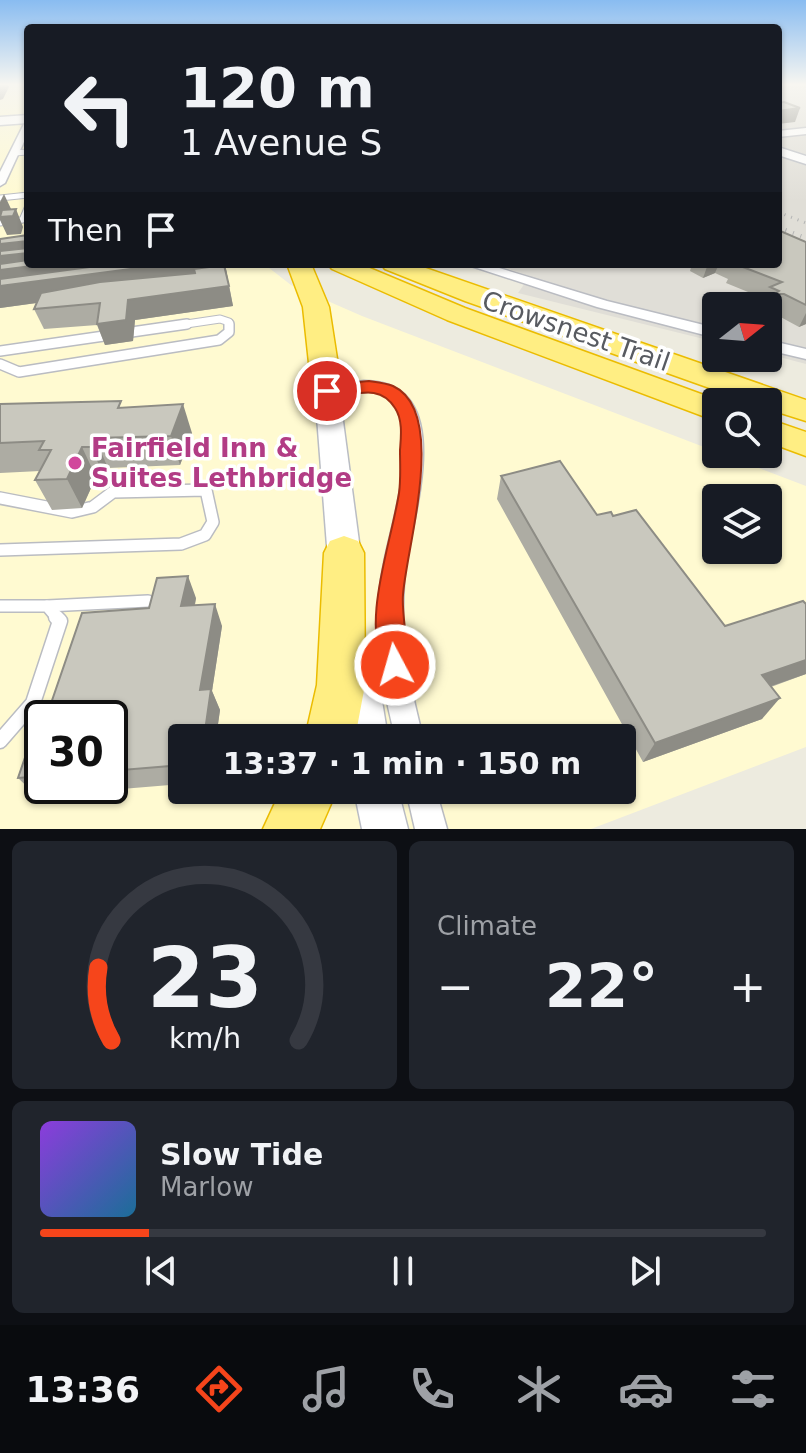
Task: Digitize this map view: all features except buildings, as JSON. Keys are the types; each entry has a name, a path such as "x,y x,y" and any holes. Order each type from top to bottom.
{"highway":[{"path":"301,268 316,307 327,391"},
{"name":"Crowsnest Trail","path":"349,268 456,314 702,406"},
{"name":"Crowsnest Trail","path":"403,268 474,296 806,408"},
{"path":"782,435 806,443"},
{"path":"333,724 341,685 344,553"},
{"path":"291,829 303,804"}],"main road":[{"path":"782,152 806,160"},
{"path":"327,391 365,724"},
{"path":"379,804 385,829"}],"street":[{"path":"0,183 4,166 24,131"},
{"path":"782,134 806,131"},
{"path":"484,268 702,329"},
{"path":"782,348 806,354"},
{"path":"327,391 369,387 388,390 405,407 410,425 412,468 392,584 390,640 406,724"},
{"path":"425,804 431,829"}],"lane":[{"path":"14,153 24,152"},
{"path":"0,198 24,194"},
{"path":"0,223 24,220"},
{"path":"0,351 220,319 229,322 229,332 219,340 19,372 0,364"},
{"path":"0,498 72,512 93,507 113,492 206,490 213,522 205,535 181,544 0,550"},
{"path":"0,606 148,601"},
{"path":"0,741 33,703 60,621 47,606"}],"shaded area":[{"path":"0,124 24,124 24,268 269,268 291,285 362,316 702,446 702,468 759,468 806,486 806,747 591,829 0,829"},
{"path":"782,124 806,124 806,364 782,358 782,292 702,292 702,339 518,293 530,276 505,268 782,268"}],"railway":[{"path":"782,214 806,223"},
{"path":"782,229 806,238"}],"place":[{"name":"Fairfield Inn & Suites Lethbridge","path":"75,463"}],"route":[{"path":"327,391 369,387 388,390 405,407 410,425 413,446 410,489 391,595 390,640 395,665"}]}
